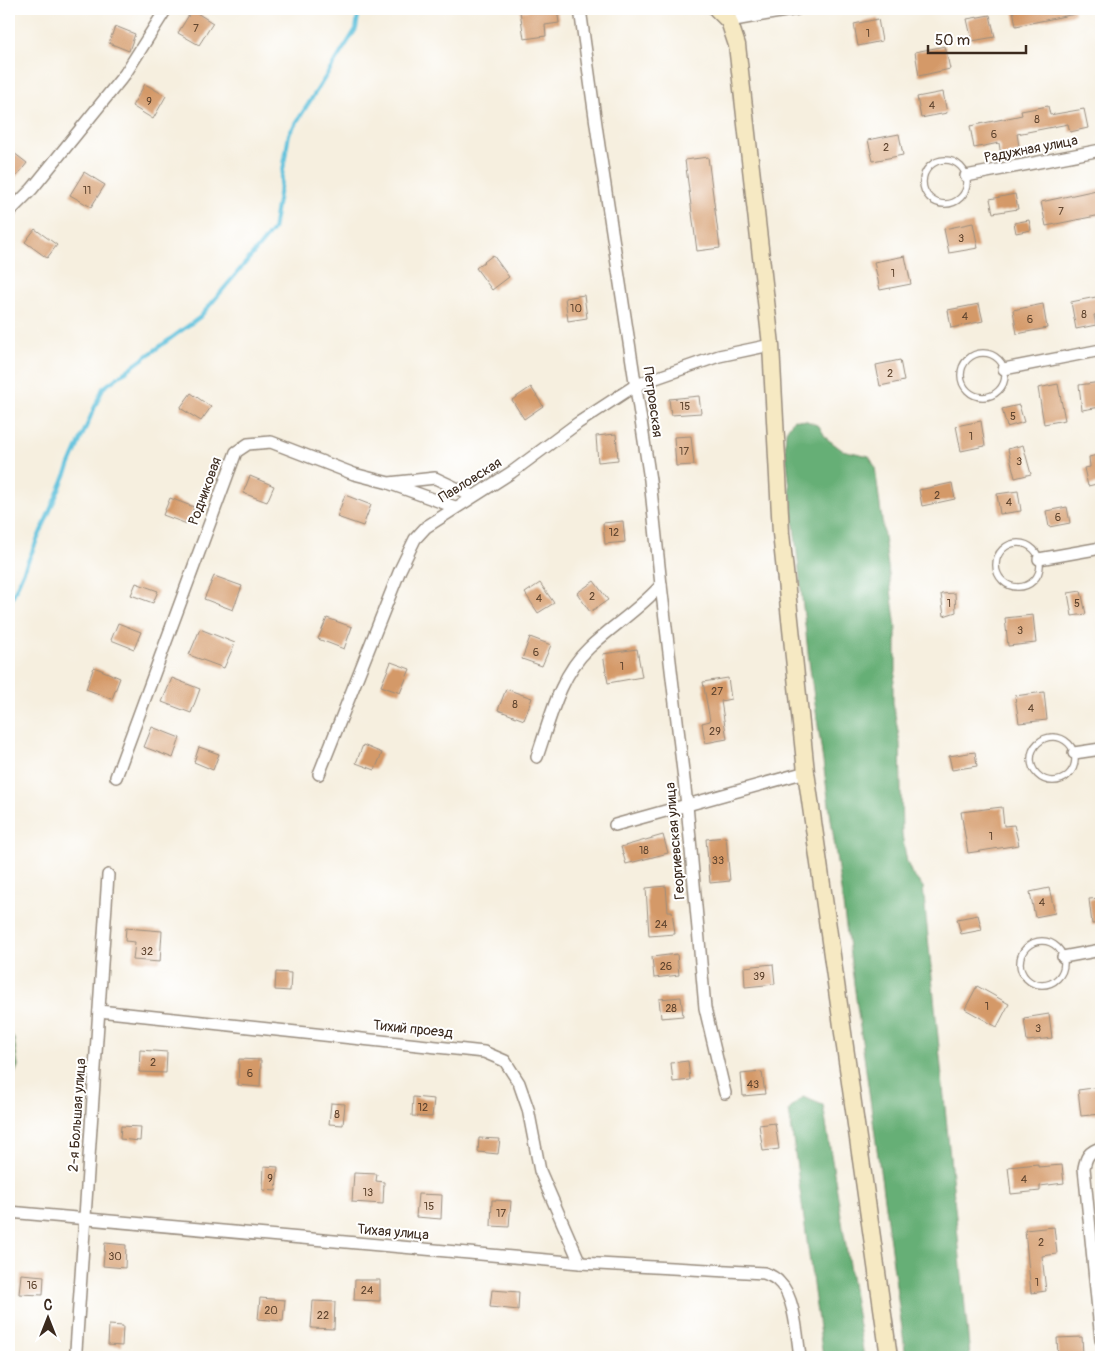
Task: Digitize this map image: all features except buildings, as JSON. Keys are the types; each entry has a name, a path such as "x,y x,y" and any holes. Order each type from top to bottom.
{"street":[{"path":"9,212 32,189 125,74 166,9"},
{"name":"Петровская","path":"580,9 598,146 650,480 661,585"},
{"path":"717,9 729,21 737,45 771,346 781,532 806,772 889,1357"},
{"path":"729,21 796,9"},
{"name":"Радужная улица","path":"966,176 1101,150"},
{"name":"Павловская","path":"318,774 400,570 415,539 426,527 512,472 578,423 636,386 718,356 771,346"},
{"path":"1004,368 1101,350"},
{"name":"Родниковая","path":"116,777 236,452 248,444 271,442 354,474 389,483 435,478 472,496"},
{"path":"389,483 455,507"},
{"path":"1039,559 1101,548"},
{"path":"537,757 565,678 587,649 651,596 661,585"},
{"name":"Георгиевская улица","path":"661,585 687,805 705,1008 726,1093"},
{"path":"1074,753 1101,749"},
{"path":"615,826 806,772"},
{"name":"2-я Большая улица","path":"77,1357 108,876"},
{"path":"1063,957 1101,950"},
{"name":"Тихий проезд","path":"99,1010 484,1052 505,1061 520,1083 528,1109 540,1171 580,1264"},
{"path":"1101,1148 1094,1150 1085,1158 1084,1168 1101,1340"},
{"name":"Тихая улица","path":"9,1212 580,1264 764,1273 774,1277 786,1290 790,1301 800,1357"}],"lane":[{"path":"946,161 959,165 966,176 967,184 965,191 961,198 955,202 948,204 933,201 924,189 923,182 928,169 939,162 946,161"},
{"path":"977,354 991,354 997,357 1004,368 1005,376 999,390 986,396 978,396 971,393 962,381 963,367 971,357 977,354"},
{"path":"1023,544 1030,547 1036,552 1039,559 1039,572 1030,583 1024,586 1011,585 1005,582 997,571 996,563 998,556 1008,545 1023,544"},
{"path":"1054,737 1066,742 1074,753 1073,768 1063,779 1048,780 1035,772 1032,766 1032,752 1041,741 1047,738 1054,737"},
{"path":"1036,942 1050,942 1056,946 1063,957 1064,964 1058,978 1044,985 1030,981 1024,976 1021,969 1021,956 1025,950 1036,942"}],"green space":[{"path":"794,419 807,421 819,426 826,438 842,450 869,456 875,467 896,628 896,671 893,685 893,703 900,743 902,835 907,862 912,874 923,887 970,1357 906,1357 809,661 785,444 786,431"},
{"path":"9,1031 14,1039 18,1066 9,1089"},
{"path":"803,1097 823,1105 864,1357 823,1357 789,1110"}],"waterway":[{"path":"9,605 103,388 200,317 273,230 289,134 356,29 359,9"}]}
